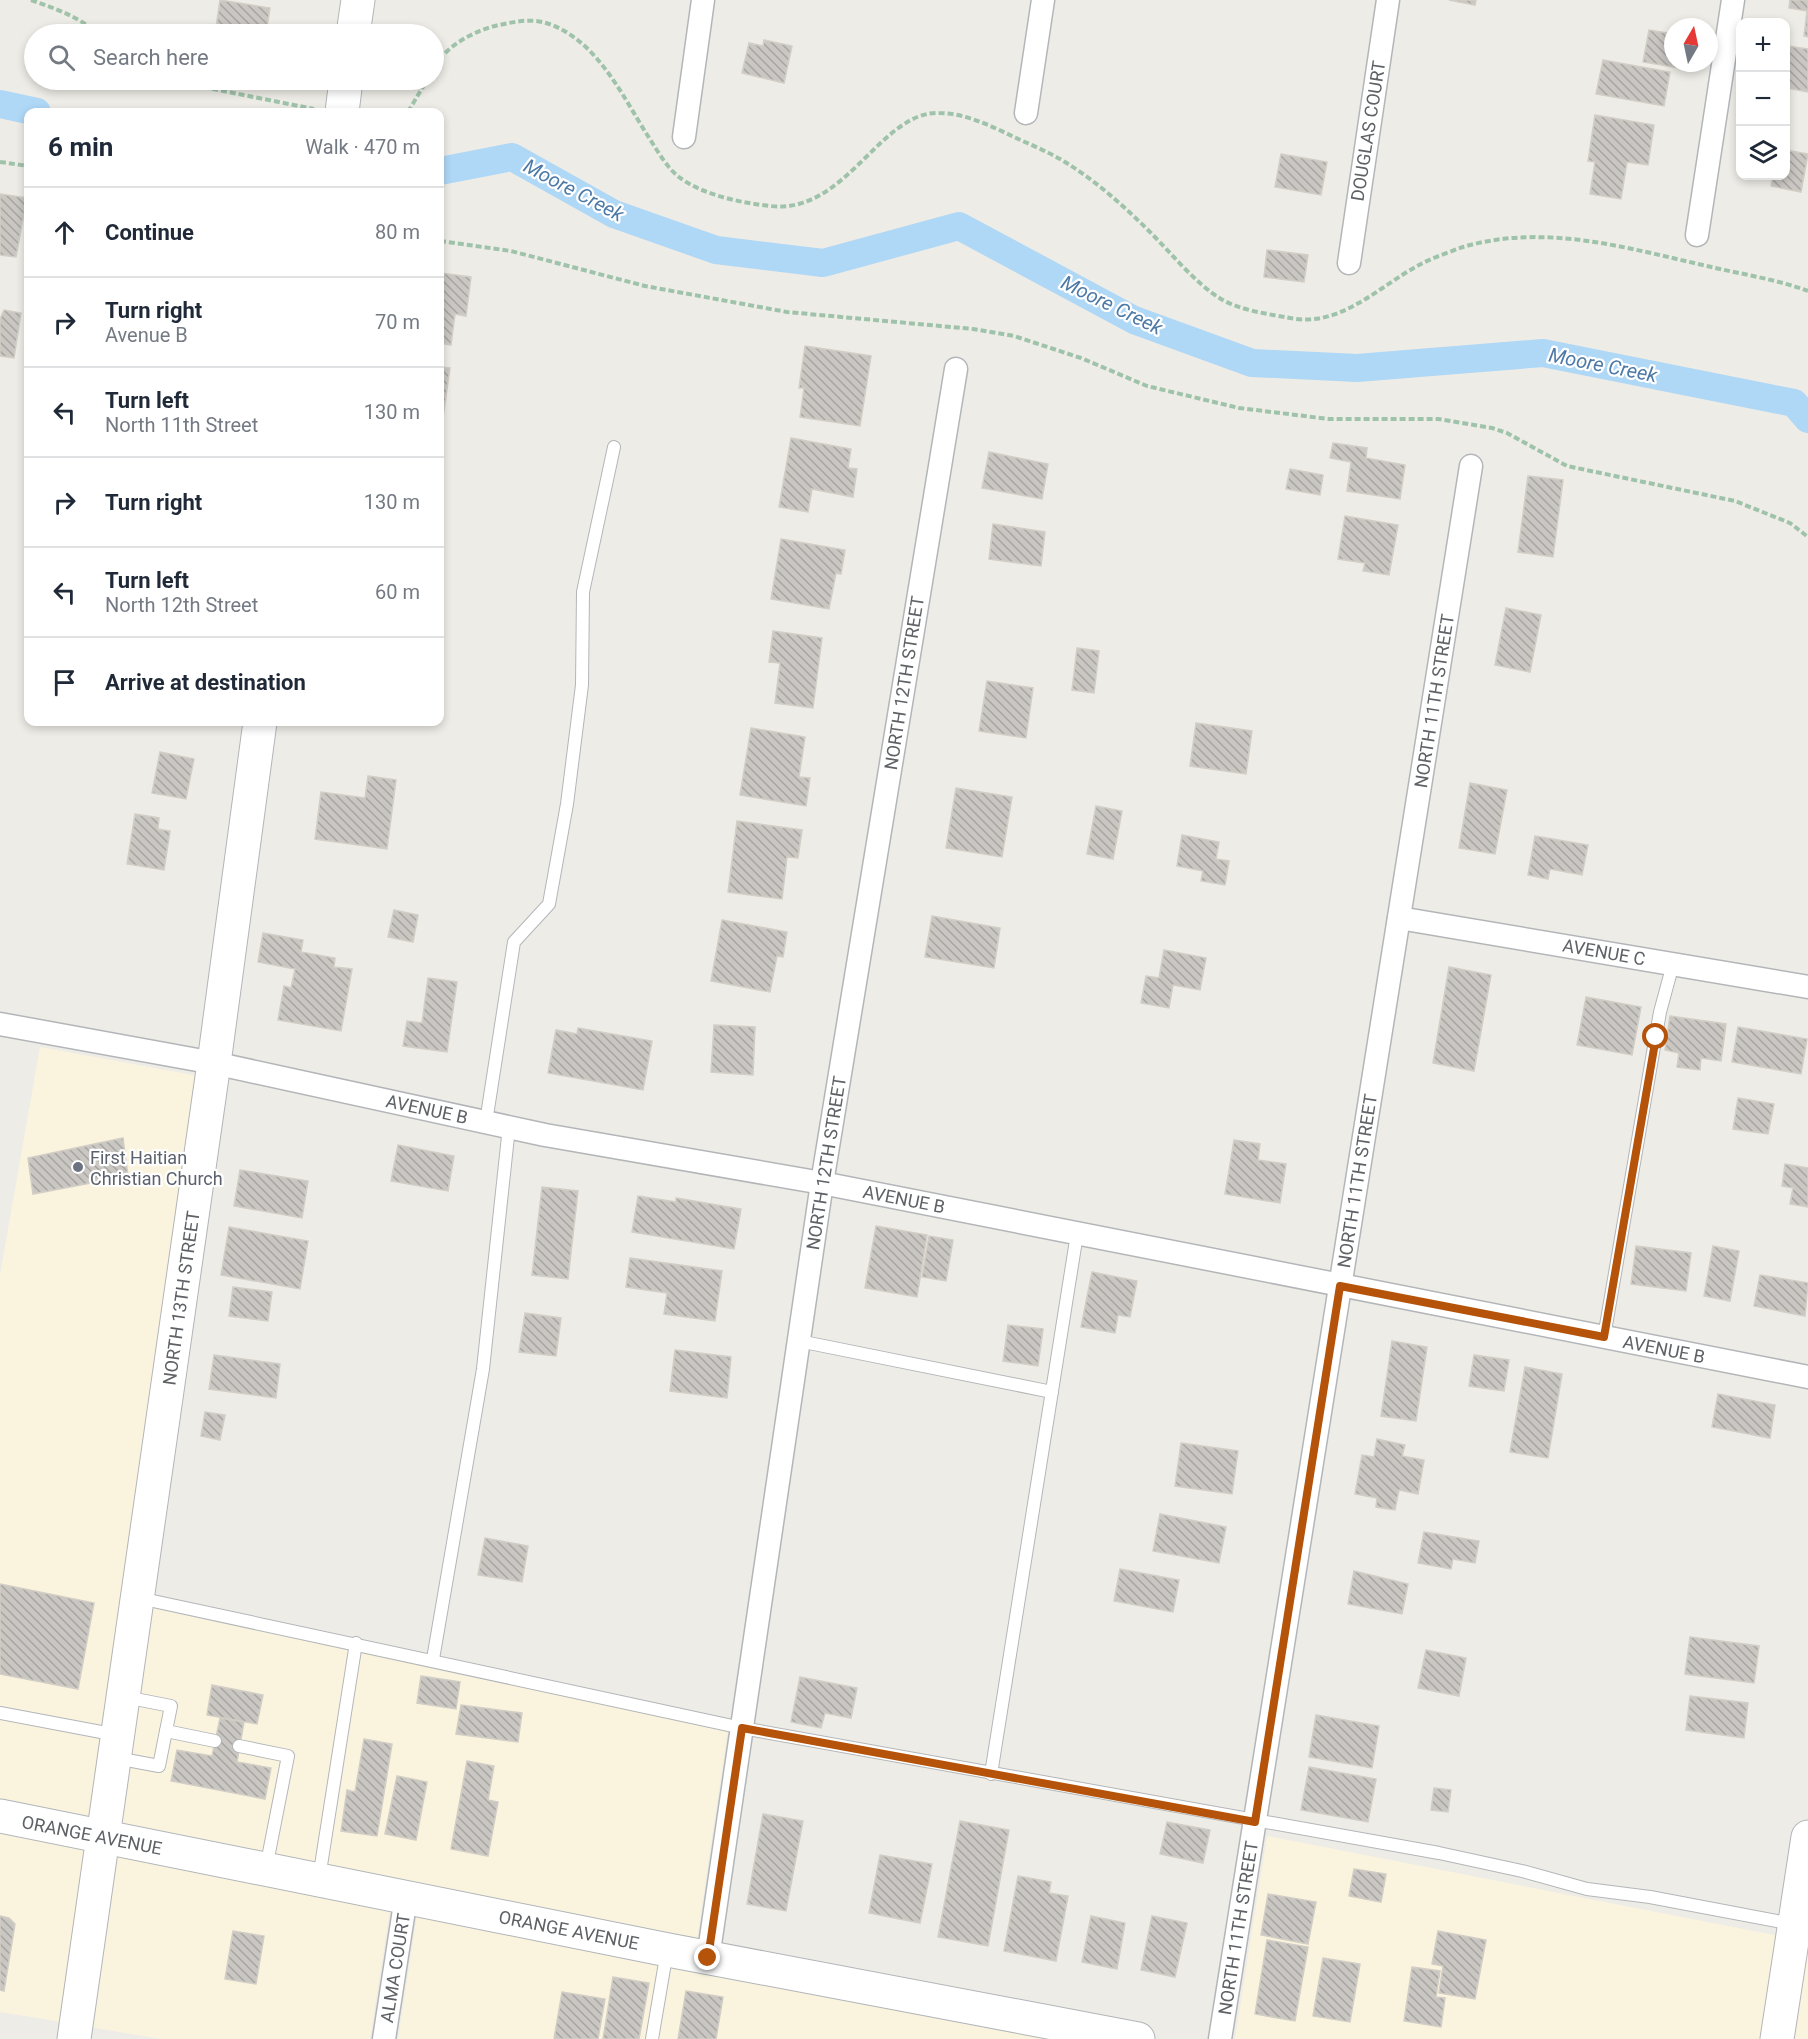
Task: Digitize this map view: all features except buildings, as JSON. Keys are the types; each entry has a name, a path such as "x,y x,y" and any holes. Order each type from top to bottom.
{"street":[{"path":"354,24 358,0"},
{"path":"684,137 703,0"},
{"path":"1026,113 1043,0"},
{"name":"DOUGLAS COURT","path":"1348,263 1388,0"},
{"path":"1697,236 1733,0"},
{"path":"333,108 341,90"},
{"name":"NORTH 12TH STREET","path":"708,1958 822,1183 956,369"},
{"name":"NORTH 11TH STREET","path":"1220,2039 1471,466"},
{"name":"NORTH 13TH STREET","path":"74,2039 214,1063 259,726"},
{"name":"AVENUE C","path":"1399,918 1808,987"},
{"name":"AVENUE B","path":"0,1024 214,1063 509,1127 822,1183 1808,1377"},
{"name":"ORANGE AVENUE","path":"0,1816 708,1958 1138,2039"},
{"path":"1777,2039 1808,1837"},
{"name":"ALMA COURT","path":"384,2039 406,1897"}],"lane":[{"path":"486,1122 514,942 549,904 567,804 582,685 583,592 614,447"},
{"path":"1604,1337 1660,1012 1673,964"},
{"path":"433,1659 483,1369 509,1127"},
{"path":"991,1774 1077,1234"},
{"path":"799,1341 1052,1392"},
{"path":"138,1598 433,1659 742,1728 1255,1822 1438,1853 1522,1871 1587,1889 1650,1897 1795,1925"},
{"path":"318,1880 356,1643"},
{"path":"0,1713 117,1746 159,1766 171,1706 124,1697"},
{"path":"166,1731 215,1741"},
{"path":"239,1746 288,1756 266,1870"},
{"path":"651,2039 668,1950"}],"path":[{"path":"31,0 75,16 85,24"},
{"path":"444,57 457,42 490,27 521,20 545,22 581,44 603,67 664,161 680,178 699,188 735,199 775,207 808,201 833,188 899,129 921,114 941,113 963,117 994,127 1064,161 1141,223 1221,299 1295,319 1320,319 1345,312 1421,264 1464,247 1514,237 1563,237 1613,245 1808,291"},
{"path":"221,90 316,108"},
{"path":"410,108 421,90"},
{"path":"0,162 24,165"},
{"path":"444,242 511,250 645,286 787,312 973,329 1014,336 1081,358 1147,386 1239,408 1329,419 1438,419 1492,428 1507,433 1567,466 1735,501 1790,523 1808,537"}],"shaded area":[{"path":"40,1047 198,1076 92,1819 0,1800 0,1275"},
{"path":"152,1600 729,1722 697,1940 120,1825"},
{"path":"0,1832 88,1850 62,2022 0,2012"},
{"path":"1267,1836 1779,1936 1763,2039 1235,2039"},
{"path":"115,1856 390,1910 370,2039 161,2039 90,2027"},
{"path":"417,1915 1053,2039 398,2039"},
{"path":"1808,1942 1808,2039 1791,2039"}],"waterway":[{"name":"Moore Creek","path":"0,104 24,109"},
{"name":"Moore Creek","path":"444,170 512,157 614,214 716,250 823,263 959,226 1134,320 1252,363 1357,368 1543,353 1794,403 1808,419"}],"place":[{"name":"First Haitian Christian Church","path":"78,1167"}],"route":[{"path":"708,1958 742,1728 1255,1822 1340,1286 1604,1337 1656,1037"}]}
